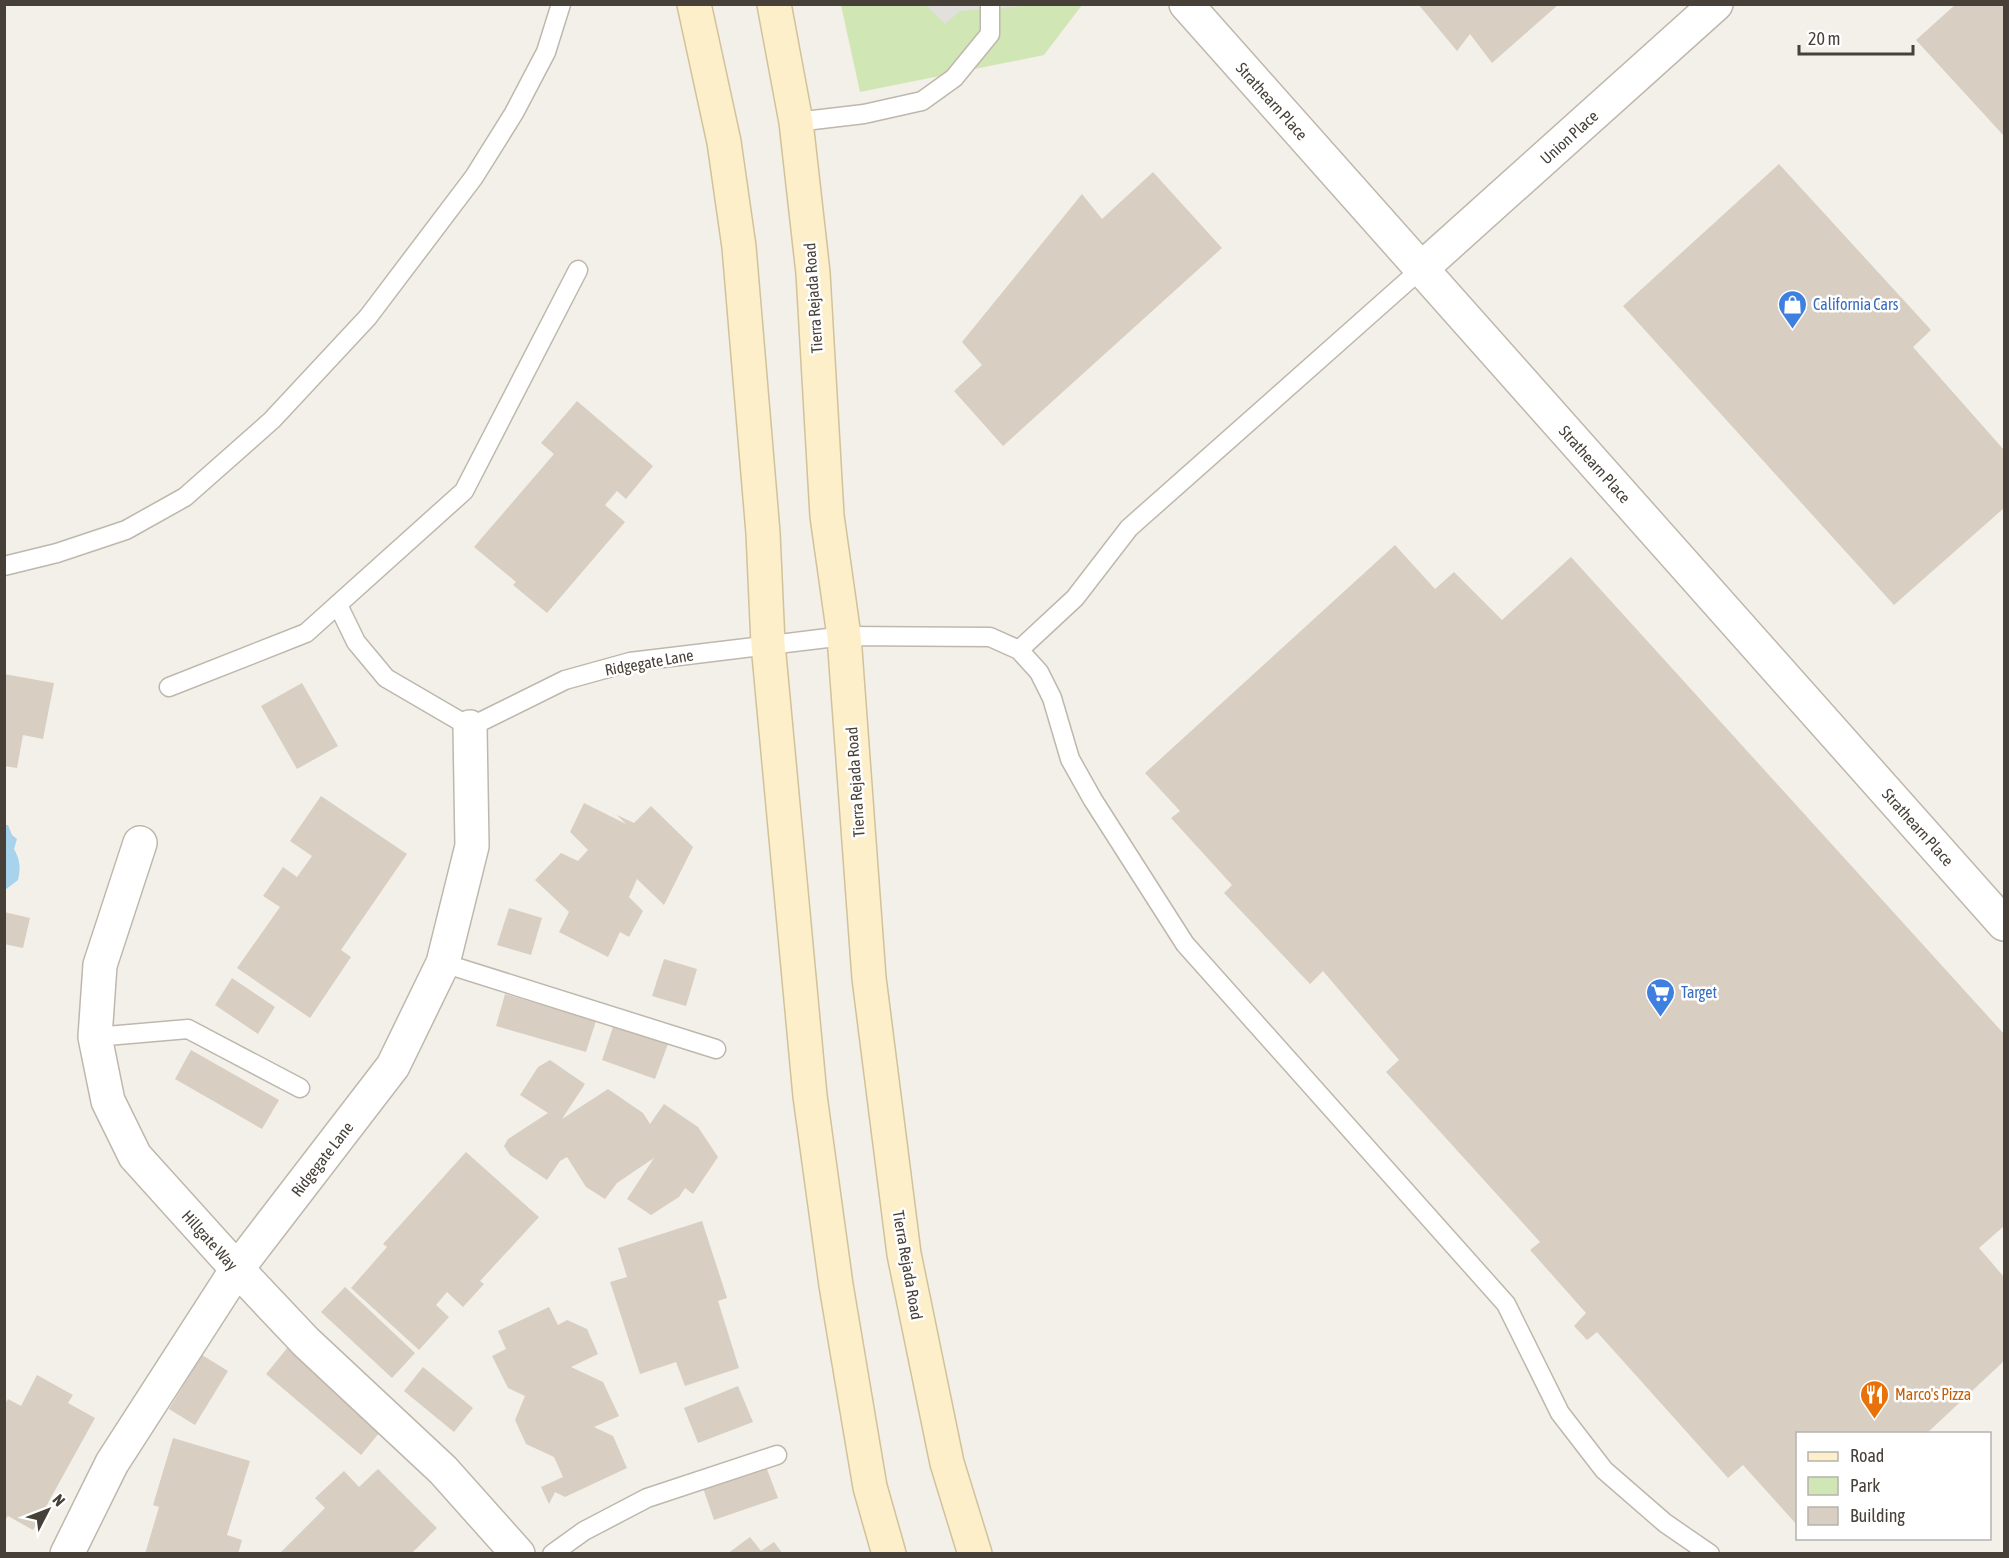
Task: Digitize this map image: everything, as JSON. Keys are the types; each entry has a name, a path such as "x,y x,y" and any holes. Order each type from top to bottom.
{"main road":[{"path":"694,4 724,142 739,247 763,533 768,644 810,1096 836,1285 868,1476 889,1554"},
{"name":"Tierra Rejada Road","path":"774,4 796,122 813,273 827,516 844,636 869,978 904,1254 947,1463 975,1554"}],"street":[{"name":"Strathearn Place","path":"1186,4 2004,924"},
{"name":"Union Place","path":"1421,269 1716,4"},
{"name":"Ridgegate Lane","path":"67,1554 112,1463 237,1269 393,1066 443,963 472,846 470,727"},
{"name":"Hillgate Way","path":"140,843 100,965 95,1037 108,1101 135,1156 306,1342 444,1470 518,1554"}],"lane":[{"path":"4,566 57,553 126,530 185,497 272,420 368,317 474,177 514,113 546,52 561,4"},
{"path":"796,122 864,114 921,101 954,78 990,34 990,4"},
{"path":"1421,269 1130,528 1075,598 1019,650 1039,672 1052,698 1070,759 1093,800 1185,944 1506,1304 1560,1413 1604,1470 1665,1523 1710,1554"},
{"path":"169,687 306,633 464,491 578,270"},
{"path":"338,605 356,642 386,678 470,727"},
{"name":"Ridgegate Lane","path":"470,727 565,680 630,662 844,636 990,637 1019,650"},
{"path":"443,963 716,1049"},
{"path":"95,1037 188,1029 300,1088"},
{"path":"552,1554 584,1531 647,1498 777,1455"}],"green space":[{"path":"841,5 1082,5 1044,55 860,92"}],"shaded area":[{"path":"926,5 1018,5 960,11 945,24"}],"water":[{"path":"5,825 8,825 12,835 17,839 14,849 20,868 18,880 5,890"}],"building":[{"path":"1418,4 1559,4 1492,63 1470,34 1457,51"},
{"path":"1956,4 2004,4 2004,136 1916,40"},
{"path":"1779,164 1931,330 1913,347 2004,450 2004,508 1894,605 1623,306"},
{"path":"1153,172 1222,248 1003,446 954,391 982,365 962,342 1082,194 1102,219"},
{"path":"577,401 653,466 626,499 617,491 605,505 625,522 547,613 513,585 516,582 474,547 554,454 541,443"},
{"path":"1395,545 1435,589 1454,572 1502,620 1571,557 2004,1034 2004,1226 1979,1248 2004,1277 2004,1361 1928,1432 1796,1432 1796,1524 1743,1465 1728,1478 1597,1332 1587,1340 1574,1326 1586,1313 1530,1250 1540,1242 1386,1072 1399,1060 1323,971 1310,984 1224,893 1232,885 1171,818 1180,811 1145,773"},
{"path":"4,674 54,683 43,739 23,735 17,768 4,766"},
{"path":"302,683 338,746 297,769 261,706"},
{"path":"321,796 407,854 341,950 351,957 310,1018 237,968 280,907 263,896 283,867 297,877 312,856 290,841"},
{"path":"584,803 626,824 617,815 634,823 651,806 693,847 664,905 637,879 629,897 643,911 629,937 620,932 608,957 559,932 569,912 535,880 561,853 578,861 588,850 570,832"},
{"path":"509,908 542,918 531,955 497,945"},
{"path":"4,912 30,918 23,948 4,944"},
{"path":"664,959 697,969 686,1006 652,996"},
{"path":"232,978 275,1007 258,1034 215,1005"},
{"path":"505,994 596,1021 586,1052 496,1026"},
{"path":"614,1024 668,1044 655,1079 602,1060"},
{"path":"191,1050 279,1100 262,1129 175,1079"},
{"path":"550,1060 585,1084 562,1119 608,1089 643,1113 650,1124 664,1104 698,1127 718,1157 693,1194 685,1188 679,1197 651,1215 627,1199 654,1158 617,1183 605,1199 586,1187 567,1157 560,1161 547,1180 510,1155 504,1146 508,1139 548,1113 520,1095 538,1067"},
{"path":"466,1152 539,1217 480,1281 484,1284 463,1307 447,1292 436,1305 449,1317 419,1350 351,1288 387,1247 383,1244"},
{"path":"702,1221 727,1298 718,1301 739,1368 685,1386 676,1362 640,1374 610,1282 627,1277 618,1248"},
{"path":"345,1287 415,1353 392,1378 321,1312"},
{"path":"549,1307 558,1325 567,1320 587,1329 598,1354 571,1367 603,1382 619,1416 594,1427 613,1436 627,1468 565,1497 555,1492 549,1504 541,1487 563,1477 554,1457 526,1444 515,1420 525,1396 508,1388 492,1356 506,1349 498,1331"},
{"path":"288,1347 384,1427 361,1455 266,1374"},
{"path":"202,1355 228,1371 195,1425 169,1409"},
{"path":"423,1367 473,1408 454,1432 404,1391"},
{"path":"37,1375 73,1395 68,1403 95,1418 33,1530 8,1516 4,1521 4,1405 8,1399 21,1406"},
{"path":"738,1386 753,1422 698,1443 684,1408"},
{"path":"173,1438 250,1461 227,1535 242,1540 238,1554 145,1554 159,1507 153,1505"},
{"path":"765,1464 778,1498 714,1520 702,1485"},
{"path":"378,1469 437,1528 411,1554 282,1554 281,1552 325,1508 315,1498 344,1471 359,1487"},
{"path":"750,1537 761,1551 774,1542 783,1554 727,1554"}],"place":[{"name":"California Cars","path":"1792,330"},
{"name":"Target","path":"1660,1018"},
{"name":"Marco's Pizza","path":"1874,1420"}]}
